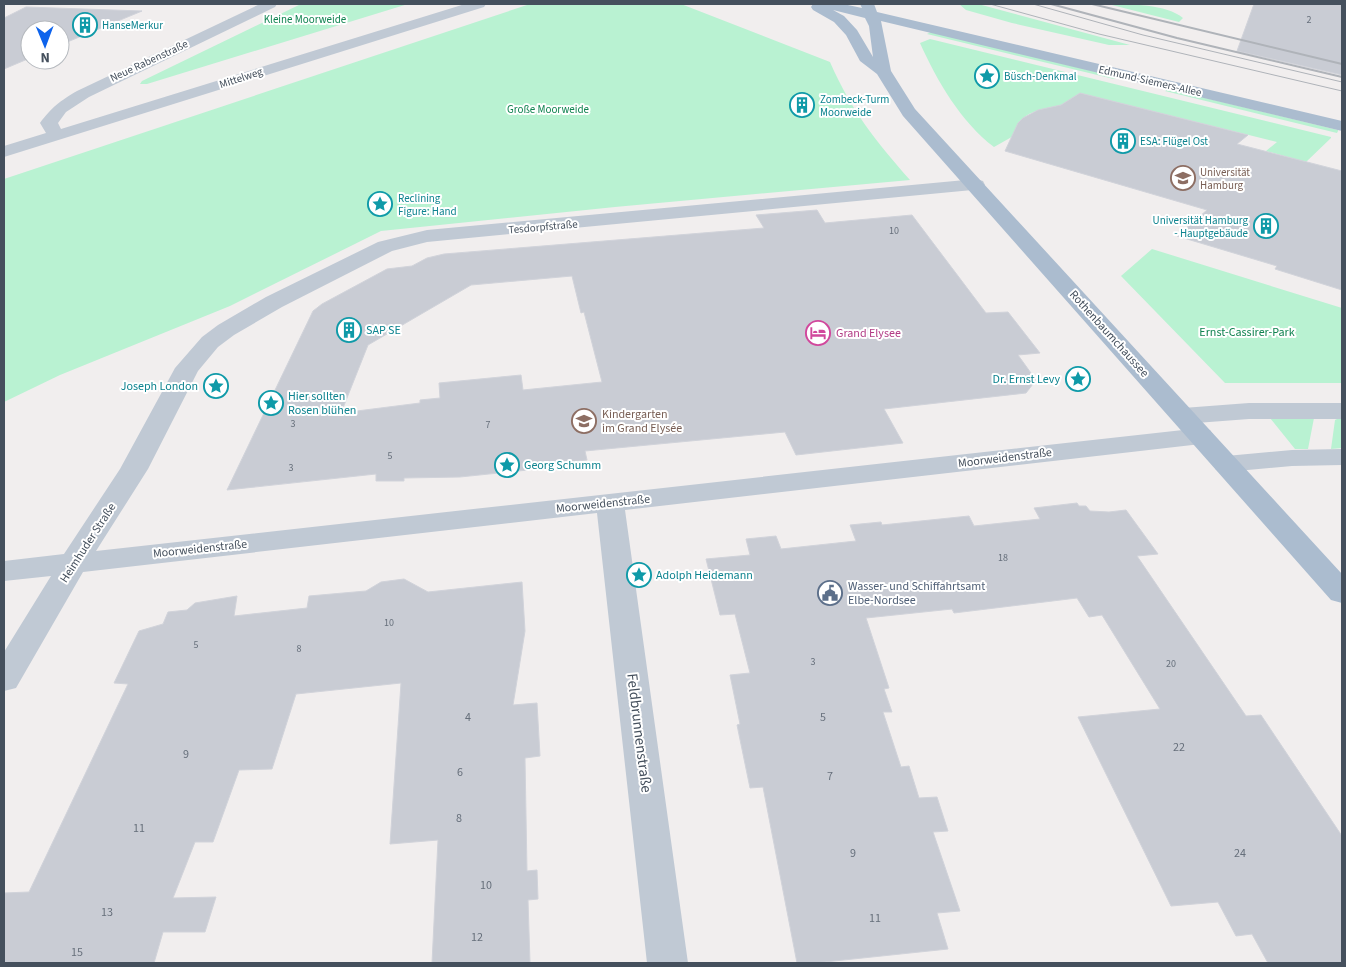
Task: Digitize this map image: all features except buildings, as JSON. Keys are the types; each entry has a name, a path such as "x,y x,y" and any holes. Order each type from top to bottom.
{"main road":[{"name":"Rothenbaumchaussee","path":"813,4 839,20 852,33 865,58 883,70"},
{"name":"Edmund-Siemers-Allee","path":"826,4 869,9 1342,126"},
{"name":"Rothenbaumchaussee","path":"869,9 877,33 883,70 909,112 1342,593"},
{"name":"Edmund-Siemers-Allee","path":"1160,67 1221,81"}],"street":[{"name":"Neue Rabenstraße","path":"56,136 49,123 55,113 68,102 112,78 270,4"},
{"name":"Mittelweg","path":"4,152 479,4"},
{"name":"Tesdorpfstraße","path":"168,404 187,368 198,354 226,330 331,272 386,246 406,240 428,236 976,186"},
{"name":"Heimhuder Straße","path":"4,679 74,562 134,469 168,404"},
{"path":"1183,416 1249,411 1342,411"},
{"name":"Moorweidenstraße","path":"4,571 1201,436"},
{"path":"1226,464 1292,458 1342,457"},
{"name":"Feldbrunnenstraße","path":"610,503 668,963"}],"green space":[{"name":"Kleine Moorweide","path":"301,4 408,4 147,84 140,84 142,81"},
{"name":"Große Moorweide","path":"530,4 681,4 830,62 838,80 865,125 910,180 381,231 230,306 60,375 4,402 4,179"},
{"path":"959,4 978,4 1130,45 1109,45 1012,23 966,10"},
{"path":"1108,4 1158,7 1176,13 1183,18 1179,22"},
{"path":"931,32 1118,77 1114,79 927,34"},
{"path":"930,39 1331,138 1306,162 1266,151 1277,142 1080,93 1061,105 1029,114 1023,118 1017,134 994,147 971,126 942,86 920,43"},
{"path":"1168,89 1338,131 1337,133 1165,91"},
{"name":"Ernst-Cassirer-Park","path":"1152,249 1342,308 1342,383 1225,383 1121,276"},
{"path":"1270,418 1314,418 1308,449 1295,449"},
{"path":"1342,418 1342,448 1331,449 1335,420"}],"tram line":[{"path":"990,4 1099,34 1342,91"},
{"path":"1033,4 1143,35 1342,82"}],"railway":[{"path":"1051,4 1177,38 1342,77"},
{"path":"1092,4 1342,64"}],"place":[{"name":"HanseMerkur","path":"85,25"},
{"name":"Büsch-Denkmal","path":"987,76"},
{"name":"Zombeck-Turm Moorweide","path":"802,105"},
{"name":"ESA: Flügel Ost","path":"1123,141"},
{"name":"Universität Hamburg","path":"1183,178"},
{"name":"Reclining Figure: Hand","path":"380,204"},
{"name":"Universität Hamburg - Hauptgebäude","path":"1266,226"},
{"name":"SAP SE","path":"349,330"},
{"name":"Grand Elysee","path":"818,333"},
{"name":"Dr. Ernst Levy","path":"1078,379"},
{"name":"Joseph London","path":"216,386"},
{"name":"Hier sollten Rosen blühen","path":"271,403"},
{"name":"Kindergarten im Grand Elysée","path":"584,421"},
{"name":"Georg Schumm","path":"507,465"},
{"name":"Adolph Heidemann","path":"639,575"},
{"name":"Wasser- und Schiffahrtsamt Elbe-Nordsee","path":"830,593"}]}
